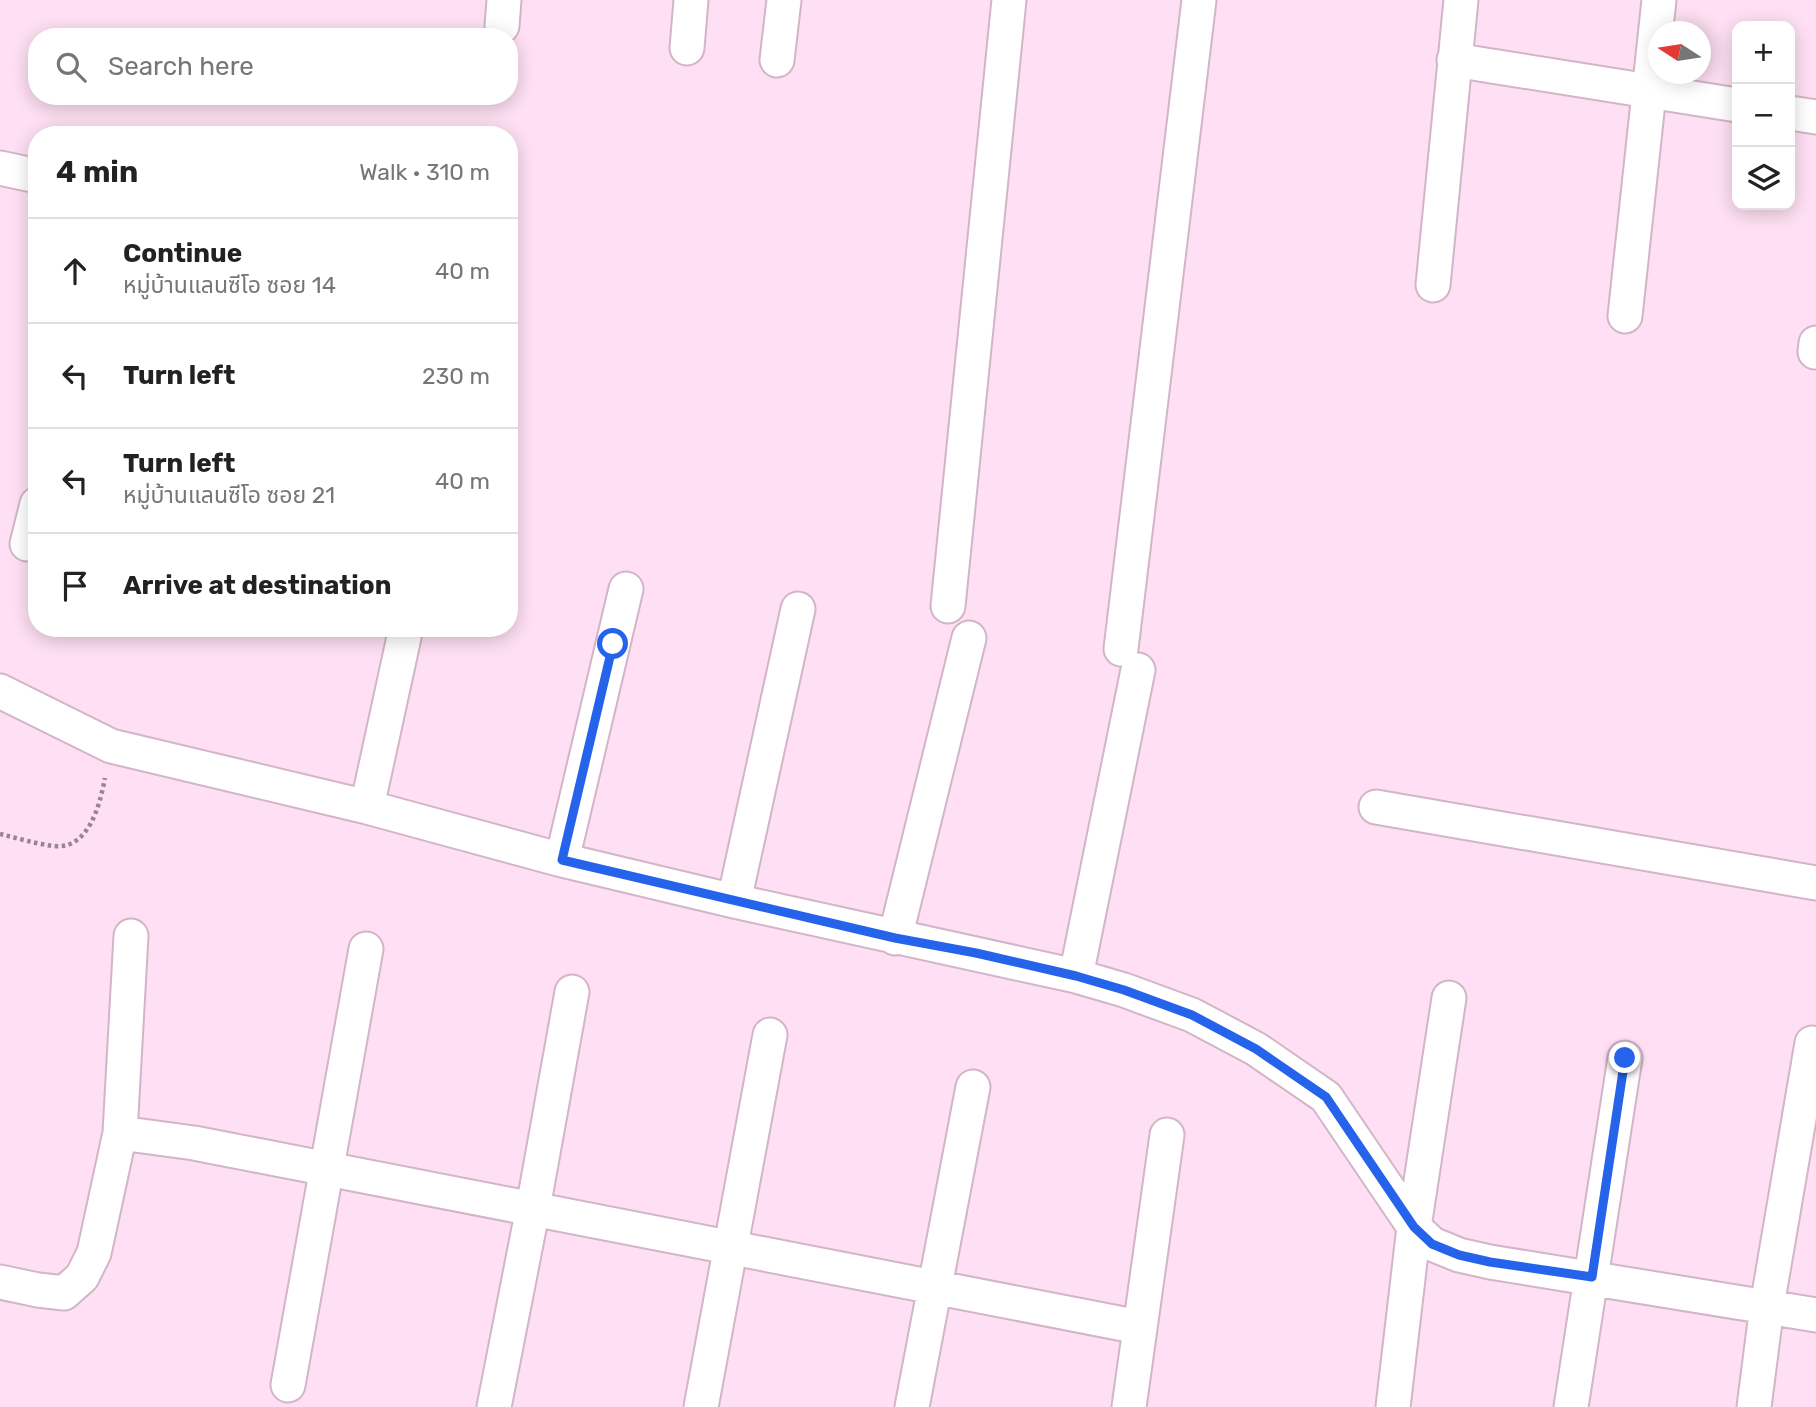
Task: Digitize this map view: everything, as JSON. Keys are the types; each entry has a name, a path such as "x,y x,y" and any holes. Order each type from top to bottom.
{"street":[{"path":"687,48 691,0"},
{"path":"777,60 784,0"},
{"path":"948,606 1009,0"},
{"path":"1076,976 1129,659 1199,0"},
{"path":"1433,285 1461,0"},
{"path":"1625,316 1659,0"},
{"path":"1454,60 1732,104"},
{"path":"1795,114 1816,117"},
{"path":"0,168 28,174"},
{"path":"21,543 28,526"},
{"path":"562,860 626,589"},
{"path":"734,901 798,609"},
{"path":"367,807 404,637"},
{"path":"895,938 969,639"},
{"path":"0,691 111,746 367,807 562,860 895,938 1076,976 1124,990 1192,1015 1256,1049 1326,1097 1414,1227 1432,1244 1459,1255 1490,1262 1816,1315"},
{"path":"1376,807 1816,883"},
{"path":"0,1282 64,1293 82,1277 94,1253 120,1133 131,936"},
{"path":"288,1385 366,949"},
{"path":"494,1407 572,992"},
{"path":"1393,1407 1414,1227 1449,998"},
{"path":"701,1407 769,1035"},
{"path":"1754,1407 1767,1306 1812,1043"},
{"path":"1571,1407 1625,1058"},
{"path":"912,1407 973,1087"},
{"path":"120,1133 194,1143 327,1168 1139,1327"},
{"path":"1129,1407 1167,1135"}],"path":[{"path":"0,834 56,846 70,844 82,836 100,807 111,746"}],"route":[{"path":"613,644 562,860 895,938 1076,976 1192,1015 1256,1049 1326,1097 1355,1136 1414,1227 1432,1244 1459,1255 1490,1262 1592,1277 1625,1058"}]}
